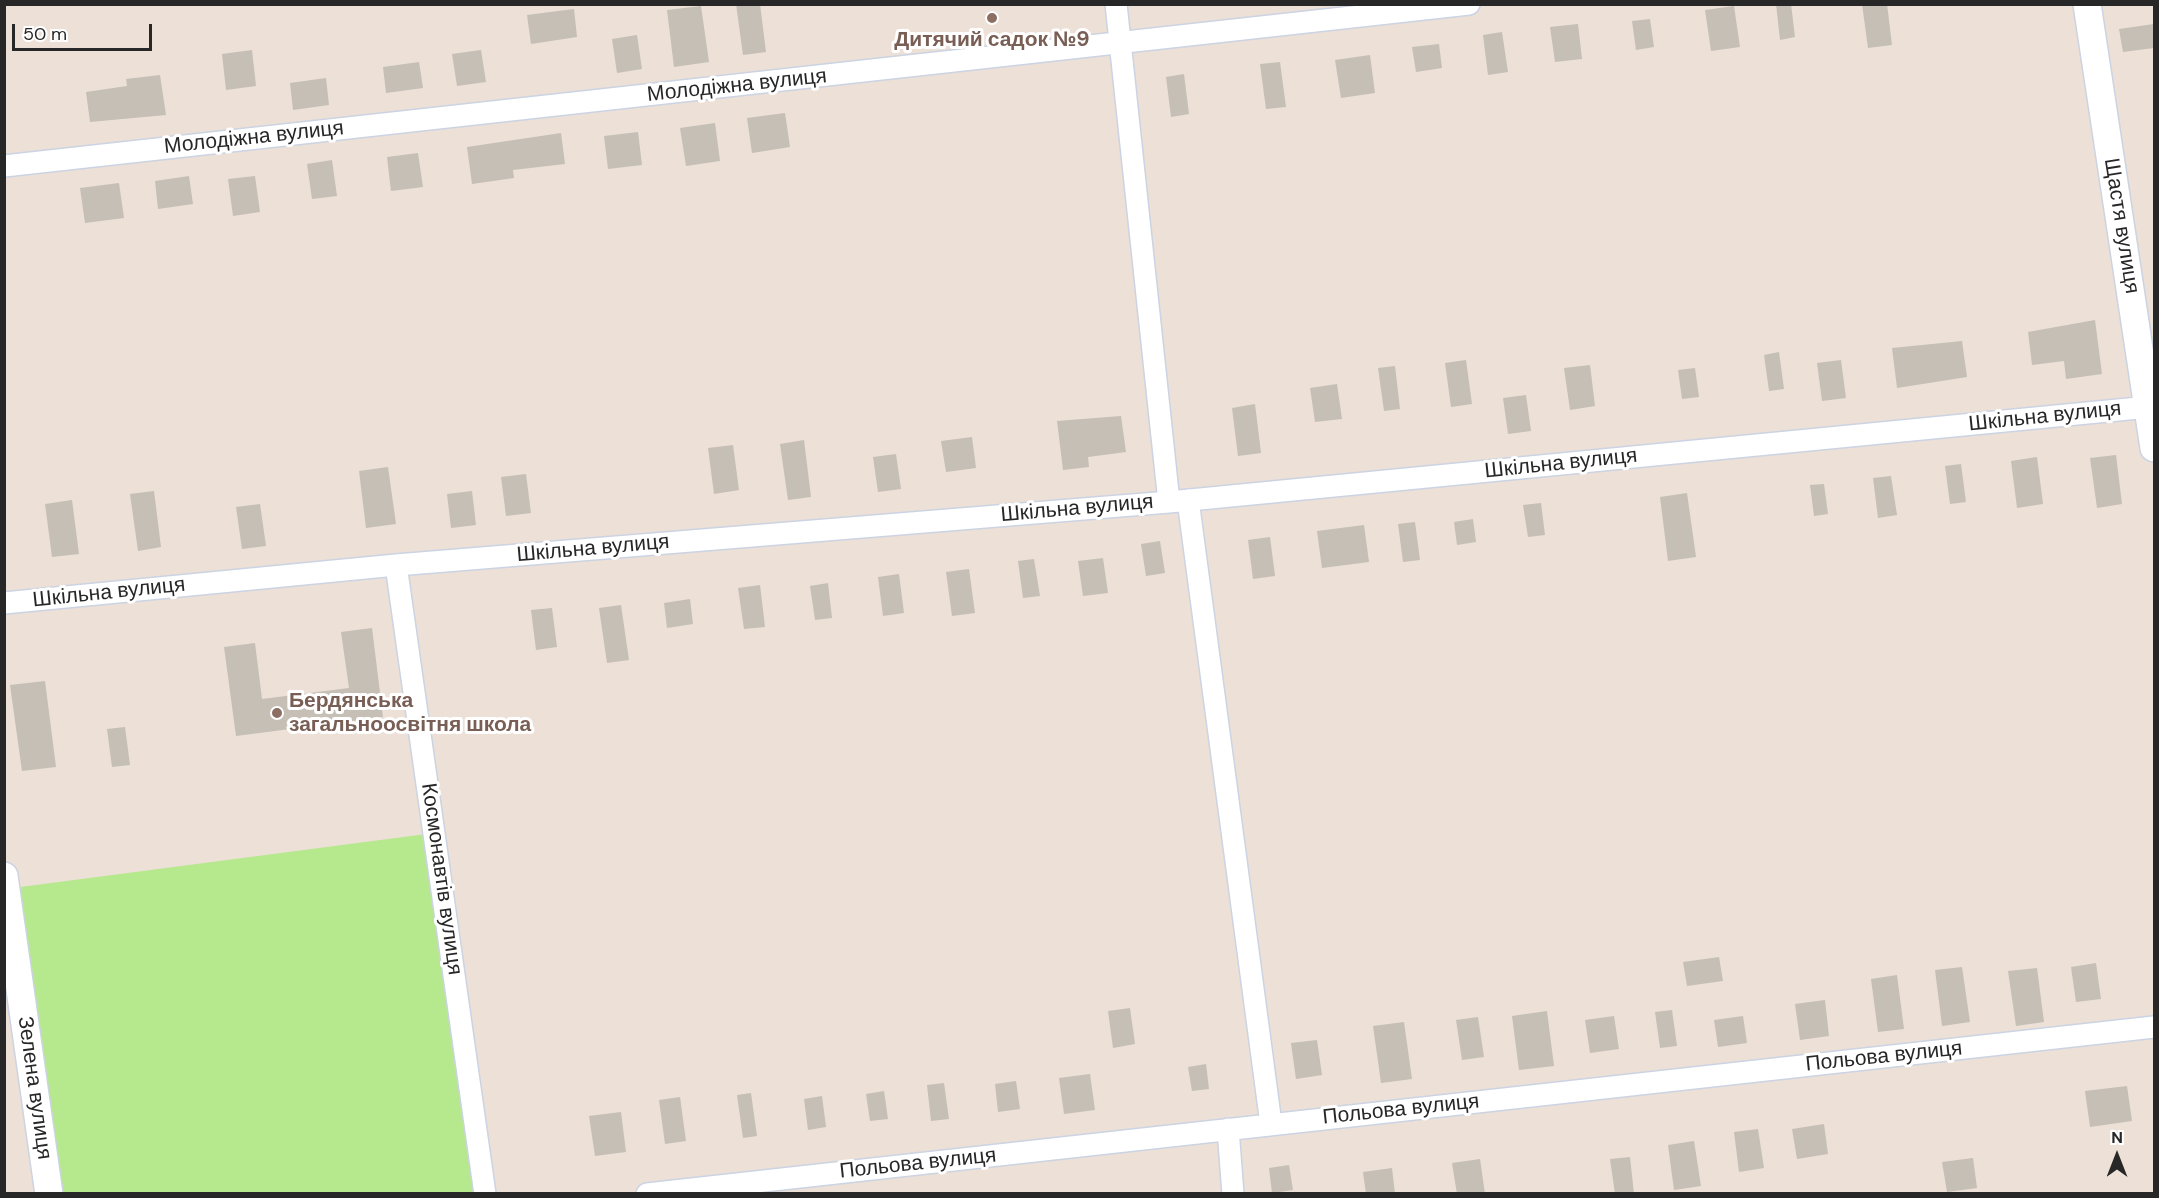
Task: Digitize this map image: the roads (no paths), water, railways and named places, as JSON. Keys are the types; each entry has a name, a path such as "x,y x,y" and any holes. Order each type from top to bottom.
{"street":[{"path":"1116,4 1178,501 1271,1125"},
{"name":"Молодіжна вулиця","path":"4,166 1469,4"},
{"name":"Щастя вулиця","path":"2087,4 2154,448"},
{"name":"Шкільна вулиця","path":"4,603 396,565 1178,501 2149,407"},
{"name":"Космонавтів вулиця","path":"396,565 485,1194"},
{"name":"Зелена вулиця","path":"4,876 49,1194"},
{"name":"Польова вулиця","path":"647,1194 2154,1027"},
{"path":"1228,1129 1233,1194"}],"place":[{"name":"Дитячий садок №9","path":"992,18"},
{"name":"Бердянська загальноосвітня школа","path":"277,713"}]}
